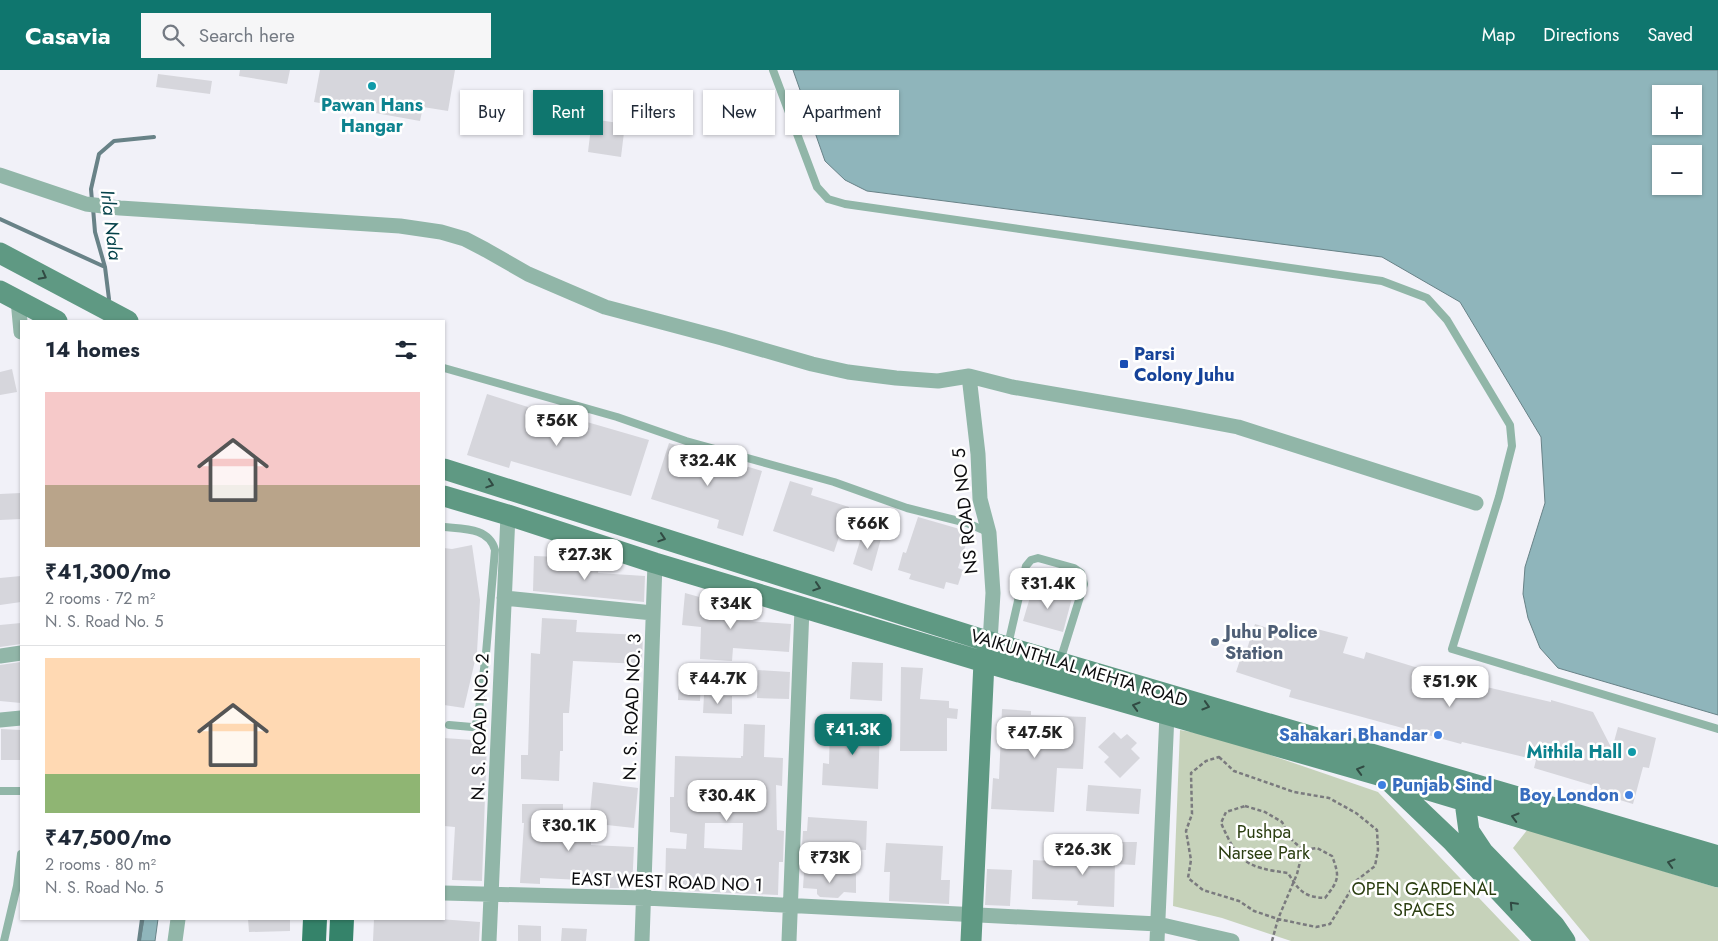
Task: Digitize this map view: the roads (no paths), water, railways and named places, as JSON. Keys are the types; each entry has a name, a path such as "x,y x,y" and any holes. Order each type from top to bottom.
{"main road":[{"path":"0,253 126,320"},
{"path":"9,295 54,320"},
{"name":"VAIKUNTHLAL MEHTA ROAD","path":"445,469 1060,662 1170,705 1385,777 1718,877"},
{"name":"VAIKUNTHLAL MEHTA ROAD","path":"445,496 508,514 655,563 984,662 1170,705 1718,856"},
{"path":"971,941 984,662 999,644"},
{"path":"1385,777 1483,852 1554,925 1565,941"},
{"path":"1465,802 1461,836 1546,941"},
{"path":"314,941 315,920"},
{"path":"341,941 342,920"}],"street":[{"path":"0,175 93,204 166,212 400,226 441,232 465,240 528,274 605,306 722,338 772,354 848,372 896,378 938,381 969,376 990,383 1238,427 1476,503"},
{"path":"9,295 20,329"},
{"name":"NS ROAD NO 5","path":"969,376 978,454 980,499 989,533 992,593 999,644"},
{"name":"N. S. ROAD NO. 2","path":"489,941 492,894 491,689 504,598 496,558 508,514"},
{"name":"N. S. ROAD NO. 3","path":"642,941 645,898 655,563"},
{"path":"504,598 653,613"},
{"path":"789,941 802,608"},
{"path":"0,656 20,654"},
{"path":"1157,941 1170,705"},
{"path":"0,720 20,718"},
{"name":"EAST WEST ROAD NO 1","path":"445,892 645,898 1158,924 1232,941"},
{"path":"175,941 178,920"}],"lane":[{"path":"773,70 817,187 828,200 1382,281 1427,298 1447,320 1510,425 1512,446 1499,497 1452,649 1718,729"},
{"path":"445,368 617,417 686,441 834,482 907,508 967,522 989,533"},
{"path":"445,527 480,532 492,541 496,558 491,689 475,726 449,725"},
{"path":"999,644 1026,566 1031,560 1038,558 1074,568 1081,574 1084,584 1060,662"},
{"path":"0,791 20,791"},
{"path":"4,941 19,887 20,870"}],"water":[{"path":"793,70 1718,70 1718,715 1558,668 1540,648 1528,618 1523,594 1525,567 1545,503 1541,437 1460,302 1382,257 867,191 845,180 825,161 816,135 899,135 899,90 800,90"},
{"path":"144,920 158,920 155,941 140,941"}],"waterway":[{"name":"Irla Nala","path":"92,201 91,189 99,154 114,141 154,137"},
{"name":"Irla Nala","path":"93,208 95,232 105,267 109,299"},
{"path":"0,219 105,267"},
{"name":"Irla Nala","path":"139,941 142,920"}],"place":[{"name":"Pawan Hans Hangar","path":"372,86"},
{"name":"Parsi Colony Juhu","path":"1124,364"},
{"name":"Juhu Police Station","path":"1215,642"},
{"name":"Sahakari Bhandar","path":"1438,735"},
{"name":"Mithila Hall","path":"1632,752"},
{"name":"Punjab Sind","path":"1382,785"},
{"name":"Boy London","path":"1629,795"}],"park label":[{"name":"Pushpa Narsee Park","path":"1264,842"},
{"name":"OPEN GARDENAL SPACES","path":"1424,900"}]}
